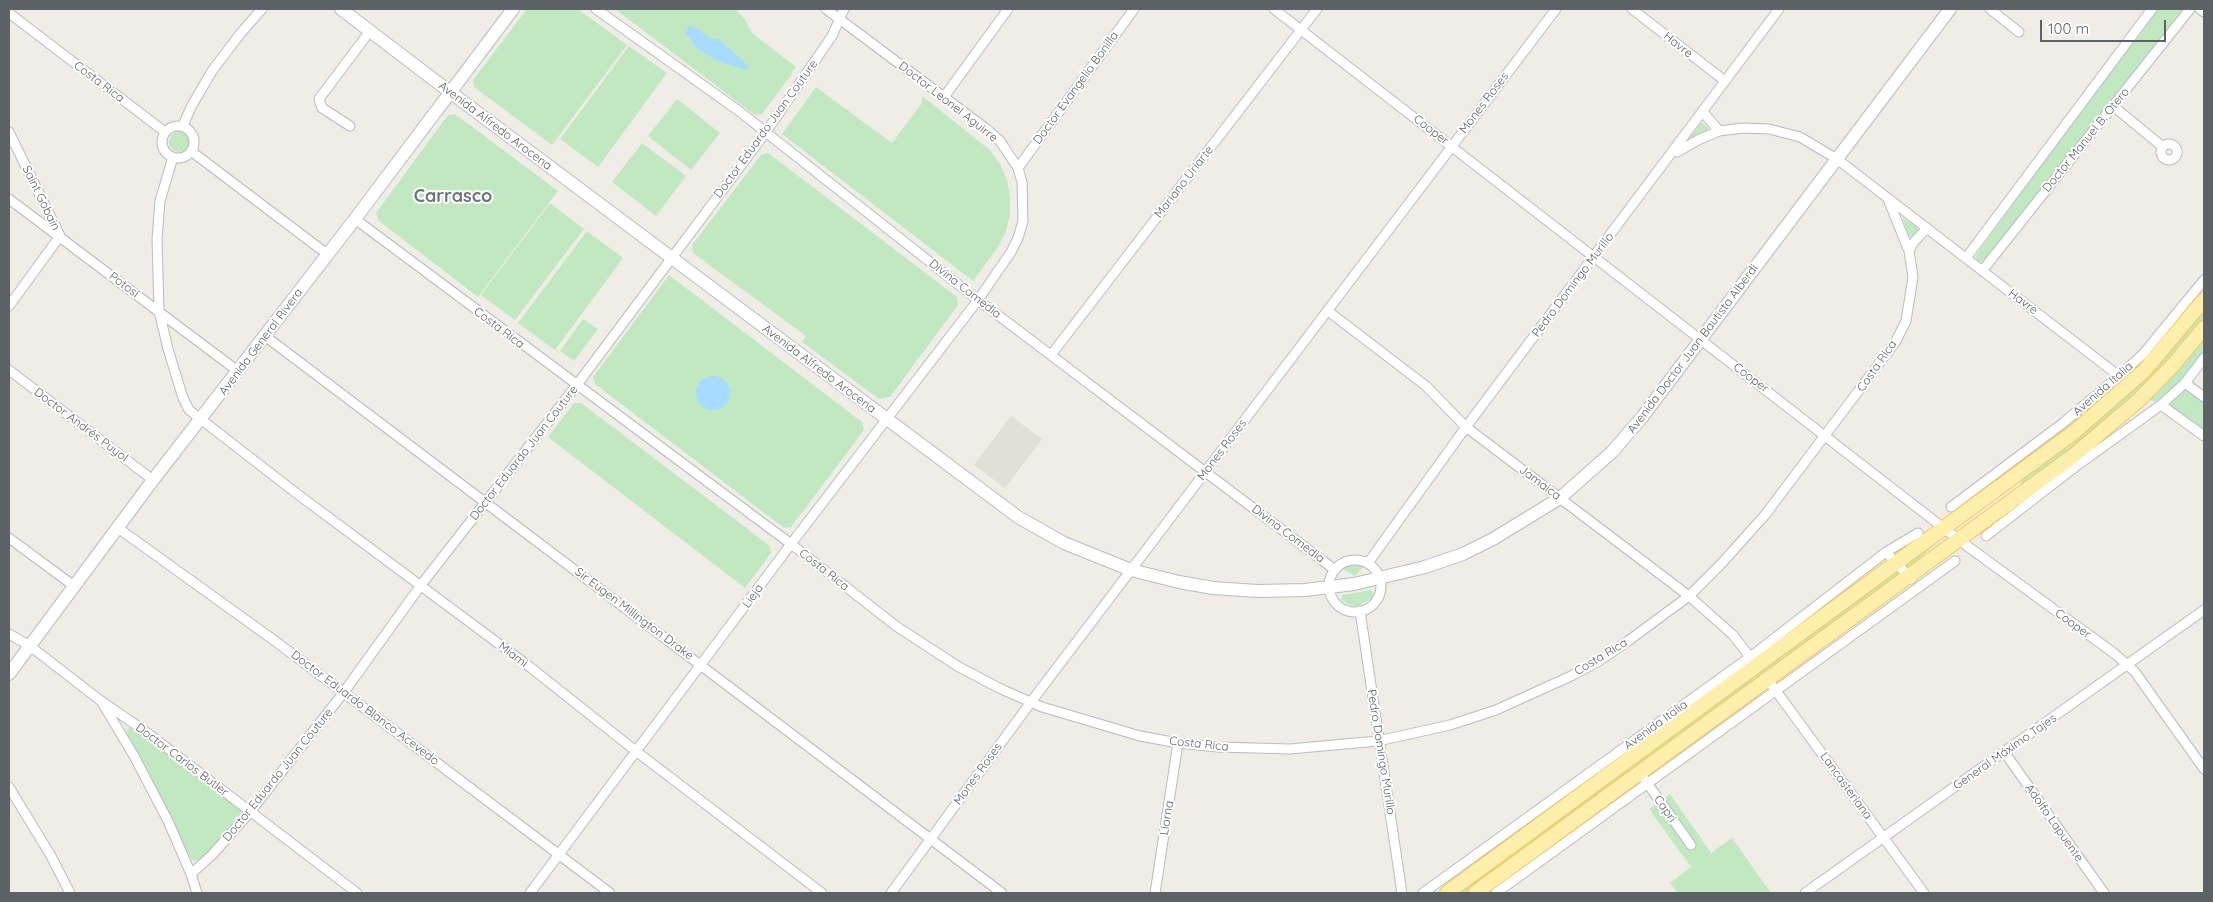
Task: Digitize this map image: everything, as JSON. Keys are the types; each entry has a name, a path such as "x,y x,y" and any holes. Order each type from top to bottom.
{"main road":[{"name":"Avenida Italia","path":"1447,893 1897,564 2000,484 2073,433 2128,386 2162,350 2204,300"},
{"path":"1909,576 1930,570 1959,540 2007,511 2023,492 2076,460 2098,442 2204,328"},
{"path":"1959,540 1956,533 1958,529 1992,502 2000,484"},
{"path":"1475,893 1494,891 1772,685 1860,611 1909,576 1922,559 1946,537 1944,528"}],"street":[{"path":"183,126 191,107 212,72 240,34 262,9"},
{"name":"Avenida Alfredo Arocena","path":"341,9 887,420 1030,524 1089,554 1131,570 1178,582 1237,591 1329,588 1354,584"},
{"name":"Avenida General Rivera","path":"9,674 154,480 239,372 513,9"},
{"name":"Divina Comedia","path":"596,9 766,132 978,300 1335,570"},
{"name":"Doctor Leonel Aguirre","path":"826,9 984,127 1000,141 1018,168 1023,196 1023,221 1011,252 978,300"},
{"name":"Doctor Eduardo Juan Couture","path":"191,874 212,855 250,812 344,692 420,586 576,386 766,132 832,36 844,9"},
{"path":"944,97 1008,9"},
{"name":"Doctor Evangelio Bonilla","path":"1018,168 1134,9"},
{"name":"Cooper","path":"1274,9 1959,540 2128,665 2135,672 2204,769"},
{"name":"Mariano Uriarte","path":"1051,355 1317,9"},
{"name":"Mones Roses","path":"891,893 1031,702 1556,9"},
{"name":"Havre","path":"1632,9 1725,81"},
{"name":"Pedro Domingo Murillo","path":"1368,563 1466,428 1669,159 1779,9"},
{"name":"Avenida Doctor Juan Bautista Alberdi","path":"1354,584 1380,580 1463,554 1517,525 1560,498 1612,452 1701,340 1950,9"},
{"path":"1990,9 2019,32"},
{"name":"Doctor Manuel B. Otero","path":"1966,258 2152,9"},
{"name":"Doctor Manuel B. Otero","path":"1982,271 2190,9"},
{"path":"2200,9 2204,12"},
{"name":"Costa Rica","path":"9,13 165,132"},
{"path":"350,126 322,108 319,99 370,31"},
{"path":"2113,106 2162,148"},
{"path":"1703,112 1719,131"},
{"path":"183,126 190,131 194,139 191,151 183,157 173,157 166,153 162,139 165,132 171,127 183,126"},
{"name":"Havre","path":"1669,159 1684,147 1719,131 1743,128 1784,132 1800,137 1837,159 2120,376"},
{"name":"Saint Gobain","path":"9,132 60,236"},
{"path":"191,151 328,254"},
{"name":"Miami","path":"173,157 160,201 157,239 159,311 168,349 183,398 189,410 420,586 530,667 637,752 822,893"},
{"name":"Potosí","path":"9,199 239,372"},
{"name":"Costa Rica","path":"355,219 576,386 792,544 896,626 959,667 1031,702 1104,726 1178,743 1234,748 1290,749 1378,741 1450,725 1516,702 1599,661 1628,642 1689,596 1765,515 1885,357 1906,321 1913,277 1909,251 1888,199"},
{"path":"1909,251 1913,243 1926,229"},
{"path":"9,306 60,236"},
{"name":"Avenida Italia","path":"1951,507 2000,484 2149,348 2204,280"},
{"name":"Lieja","path":"530,893 978,300"},
{"name":"Jamaica","path":"1328,312 1426,386 1466,428 1689,596 1733,635 1750,657"},
{"name":"Sir Eugen Millington Drake","path":"265,336 486,501 1002,893"},
{"path":"2098,442 2162,405 2185,383 2204,358"},
{"name":"Doctor Andrés Puyol","path":"9,370 154,480"},
{"path":"2185,383 2204,398"},
{"path":"2162,405 2204,436"},
{"path":"1986,536 2007,511 2076,460"},
{"path":"2000,484 2023,492"},
{"name":"Doctor Eduardo Blanco Acevedo","path":"118,528 186,575 344,692 610,893"},
{"name":"Avenida Italia","path":"1423,893 1750,657 1886,552 1918,533"},
{"path":"9,538 74,586"},
{"path":"1886,552 1919,587"},
{"path":"1350,561 1368,563 1376,570 1380,580 1381,586 1377,600 1360,611 1348,611 1337,604 1329,588 1330,579 1335,570 1350,561"},
{"path":"1772,685 1870,622 1919,587 1930,570 1955,561"},
{"path":"1881,596 1891,607"},
{"name":"General Máximo Tajes","path":"1805,893 2005,753 2204,610"},
{"name":"Pedro Domingo Murillo","path":"1360,611 1402,893"},
{"path":"1860,611 1870,622"},
{"name":"Doctor Carlos Butler","path":"9,634 30,646 145,731 357,893"},
{"name":"Lancasteriana","path":"1772,685 1924,893"},
{"path":"102,701 168,821 191,874 197,893"},
{"name":"Liorna","path":"1155,893 1178,743"},
{"name":"Adolfo Lapuente","path":"2005,753 2104,893"},
{"name":"Capri","path":"1644,778 1691,845"},
{"path":"9,788 51,856 70,893"}],"shaded area":[{"path":"1011,416 1042,439 1005,488 974,465"}],"green space":[{"path":"527,9 578,9 627,45 552,145 474,87 473,80"},
{"path":"615,9 735,9 744,18 753,34 796,67 762,114 755,115"},
{"path":"2156,9 2183,9 1984,261 1977,261 1976,255"},
{"path":"629,46 667,73 598,167 560,139"},
{"path":"816,87 892,143 922,103 922,96 990,150 1000,164 1007,180 1010,214 1006,231 998,247 973,281 782,134"},
{"path":"677,99 720,133 691,170 648,136"},
{"path":"455,114 558,191 478,297 379,221 376,213 448,115"},
{"path":"1702,122 1709,129 1688,140"},
{"path":"179,132 186,135 189,142 186,149 179,152 172,149 169,142 172,135"},
{"path":"642,143 686,176 656,216 612,182"},
{"path":"768,153 957,297 958,305 890,397 879,399 802,342 806,336 693,253 692,245 761,155"},
{"path":"550,203 584,229 515,320 481,295"},
{"path":"1903,218 1917,227 1918,231 1914,236 1908,236"},
{"path":"587,231 623,258 555,350 518,323"},
{"path":"669,275 862,422 864,430 791,527 784,528 595,384 593,377"},
{"path":"2204,307 2204,318 2169,361 2107,422 2024,485 2020,483 2021,479"},
{"path":"583,319 598,329 574,361 560,351"},
{"path":"2204,335 2204,351 2187,375 2180,383 2155,402 2150,400 2148,398"},
{"path":"2185,390 2204,402 2204,431 2170,405 2171,400"},
{"path":"574,403 581,403 770,546 771,553 745,588 548,437"},
{"path":"1942,537 1914,564 1908,568 1906,567 1906,563"},
{"path":"1355,563 1364,566 1355,576 1343,569 1345,566"},
{"path":"1896,570 1900,574 1468,893 1455,893"},
{"path":"1371,590 1374,594 1372,598 1358,606 1349,605 1341,599 1343,595"},
{"path":"129,728 146,737 241,809 241,816 201,860 193,861 187,852 147,769 128,736 126,731"},
{"path":"1670,794 1711,853 1732,838 1771,893 1678,893 1670,883 1691,867 1649,809"}],"water":[{"path":"689,26 700,30 709,38 720,40 749,67 747,70 720,62 697,49 686,33"},
{"path":"713,376 725,381 730,393 725,405 713,410 701,405 696,393 701,381"}],"district":[{"name":"Carrasco","path":"453,197"}]}
